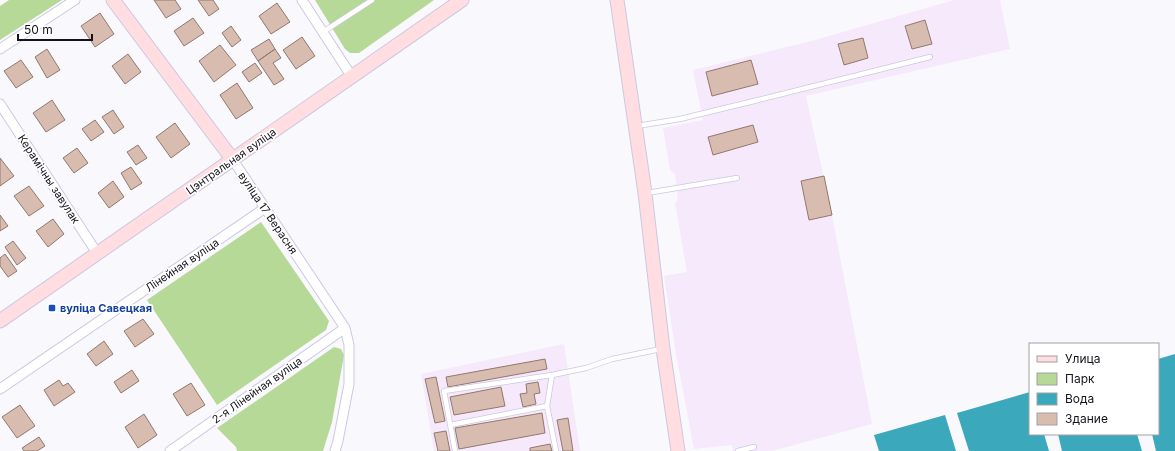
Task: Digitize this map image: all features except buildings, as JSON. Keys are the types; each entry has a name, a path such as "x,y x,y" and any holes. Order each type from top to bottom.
{"street":[{"path":"0,49 75,0"},
{"name":"вуліца 17 Верасня","path":"113,0 233,160 345,328 349,345 349,384 335,451"},
{"path":"302,0 352,77"},
{"name":"Цэнтральная вуліца","path":"0,321 462,0"},
{"path":"617,0 636,126 663,349 678,451"},
{"name":"Керамічны завулак","path":"0,104 97,253"},
{"name":"Лінейная вуліца","path":"0,389 265,208"},
{"name":"2-я Лінейная вуліца","path":"170,451 345,328"}],"lane":[{"path":"323,32 372,0"},
{"path":"636,126 687,117 930,57"},
{"path":"645,194 737,178"},
{"path":"455,451 444,391 552,375 586,368 612,359 663,349"},
{"path":"552,375 547,406 556,451"},
{"path":"450,425 547,406"},
{"path":"738,451 754,447"}],"shaded area":[{"path":"954,0 1000,0 1010,49 806,96 832,215 872,424 772,451 733,451 732,445 694,449 676,354 664,276 687,272 675,203 678,200 675,174 670,170 663,128 703,120 693,70 815,40"},
{"path":"564,344 580,451 434,451 421,374"}],"green space":[{"path":"9,0 62,0 0,40 0,6"},
{"path":"315,0 434,0 359,53 350,53 345,49"},
{"path":"261,222 329,321 326,330 217,405 147,300"},
{"path":"334,347 341,349 344,355 332,422 323,451 237,451 236,447 217,428"}],"water":[{"path":"1175,354 1175,451 1156,451 1152,435 1159,435 1159,359"},
{"path":"1029,392 1029,435 1044,435 1049,451 969,451 957,413"},
{"path":"945,415 956,451 879,451 874,435"},
{"path":"1058,435 1137,435 1142,451 1062,451"}],"place":[{"name":"вуліца Савецкая","path":"52,308"}]}
